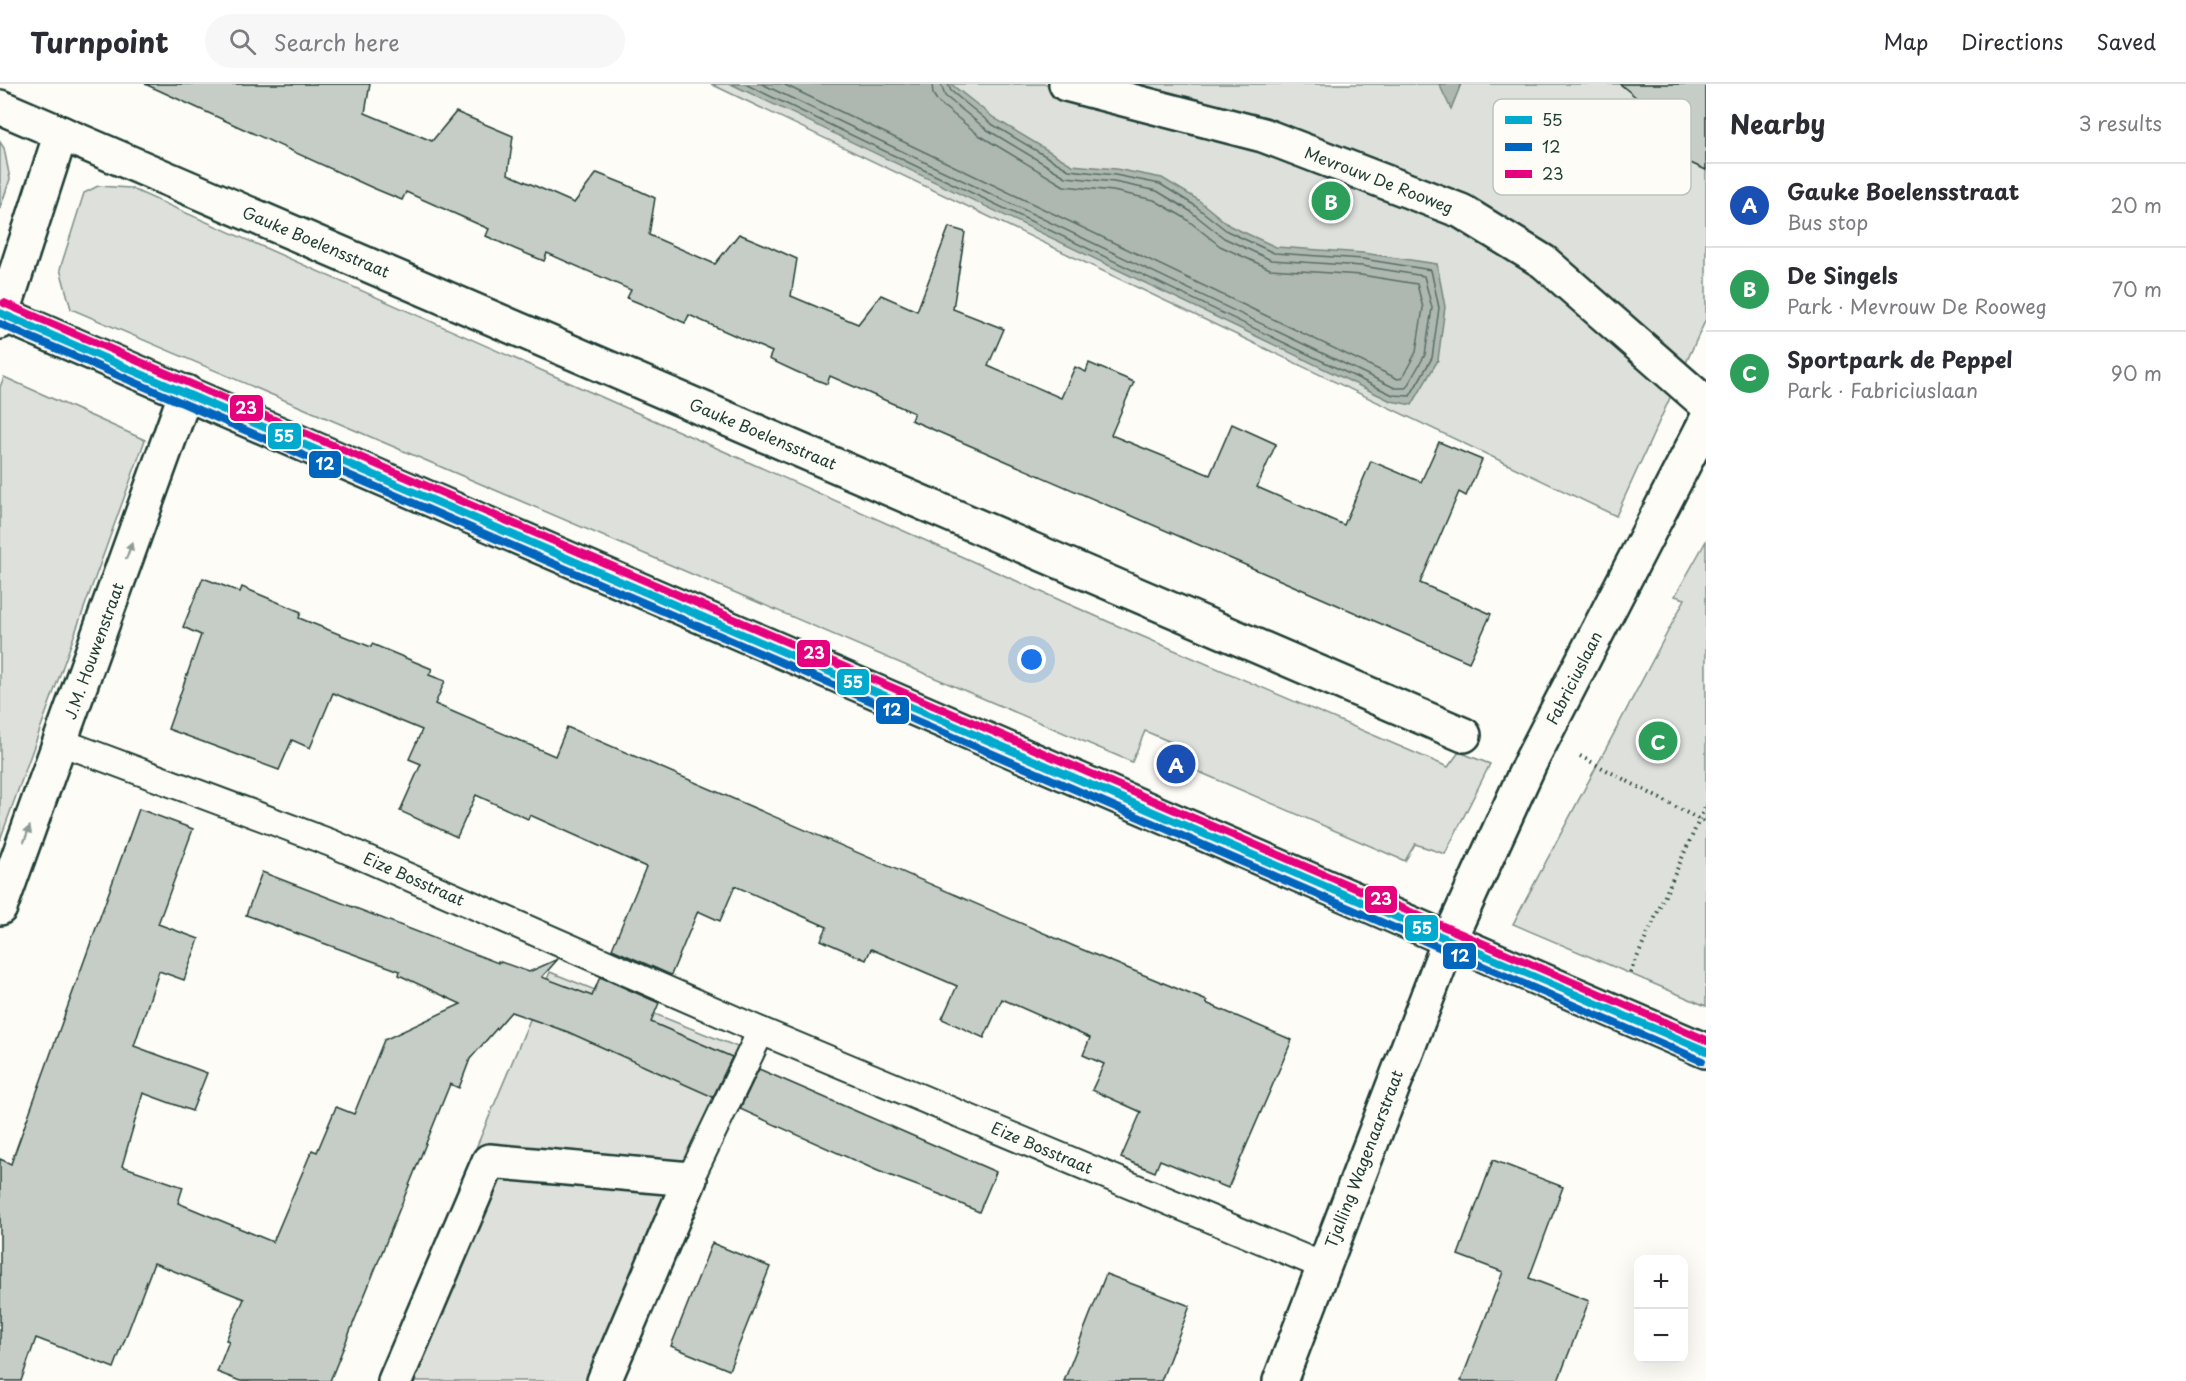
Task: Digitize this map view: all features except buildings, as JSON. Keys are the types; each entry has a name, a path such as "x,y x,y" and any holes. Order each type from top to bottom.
{"street":[{"name":"Mevrouw De Rooweg","path":"1066,84 1263,135 1461,211 1544,262 1706,404"},
{"name":"Gauke Boelensstraat","path":"0,107 1464,735"},
{"path":"61,133 1,316 186,392 1450,938 1706,1051"},
{"name":"J.M. Houwenstraat","path":"0,908 186,392"},
{"name":"Fabriciuslaan","path":"1450,938 1542,740 1706,421"},
{"name":"Tjalling Wagenaarstraat","path":"1280,1381 1450,938"},
{"path":"395,1381 489,1161 690,1179 604,1381"}],"lane":[{"name":"Eize Bosstraat","path":"61,742 331,843 761,1031 1323,1266"},
{"path":"690,1179 761,1031"}],"path":[{"path":"1542,740 1580,756 1706,823"},
{"path":"1613,1011 1706,805"}],"shaded area":[{"path":"711,84 1706,84 1706,319 1616,516"},
{"path":"0,142 4,148 10,179 0,209"},
{"path":"98,186 130,188 1125,629 1448,767 1459,752 1490,764 1445,854 1415,844 1405,861 1174,761 1180,746 1145,731 1132,762 71,309 60,269 84,193"},
{"path":"4,377 145,440 0,840 0,387"},
{"path":"1706,541 1706,1006 1513,924 1685,599 1675,596"},
{"path":"550,972 740,1048 596,1381 378,1381"}],"water":[{"path":"731,84 951,84 994,118 1072,165 1116,169 1162,178 1197,199 1230,226 1276,247 1363,253 1437,264 1445,307 1438,360 1412,405 1391,401"},
{"path":"1439,84 1461,84 1451,109"}],"transit line":[{"name":"23","path":"4,303 1706,1040"},
{"name":"55","path":"0,313 1706,1051"},
{"name":"12","path":"0,324 1702,1061"}],"place":[{"name":"De Singels","path":"1331,201"},
{"name":"Sportpark de Peppel","path":"1658,741"},
{"name":"Gauke Boelensstraat","path":"1176,764"}]}
